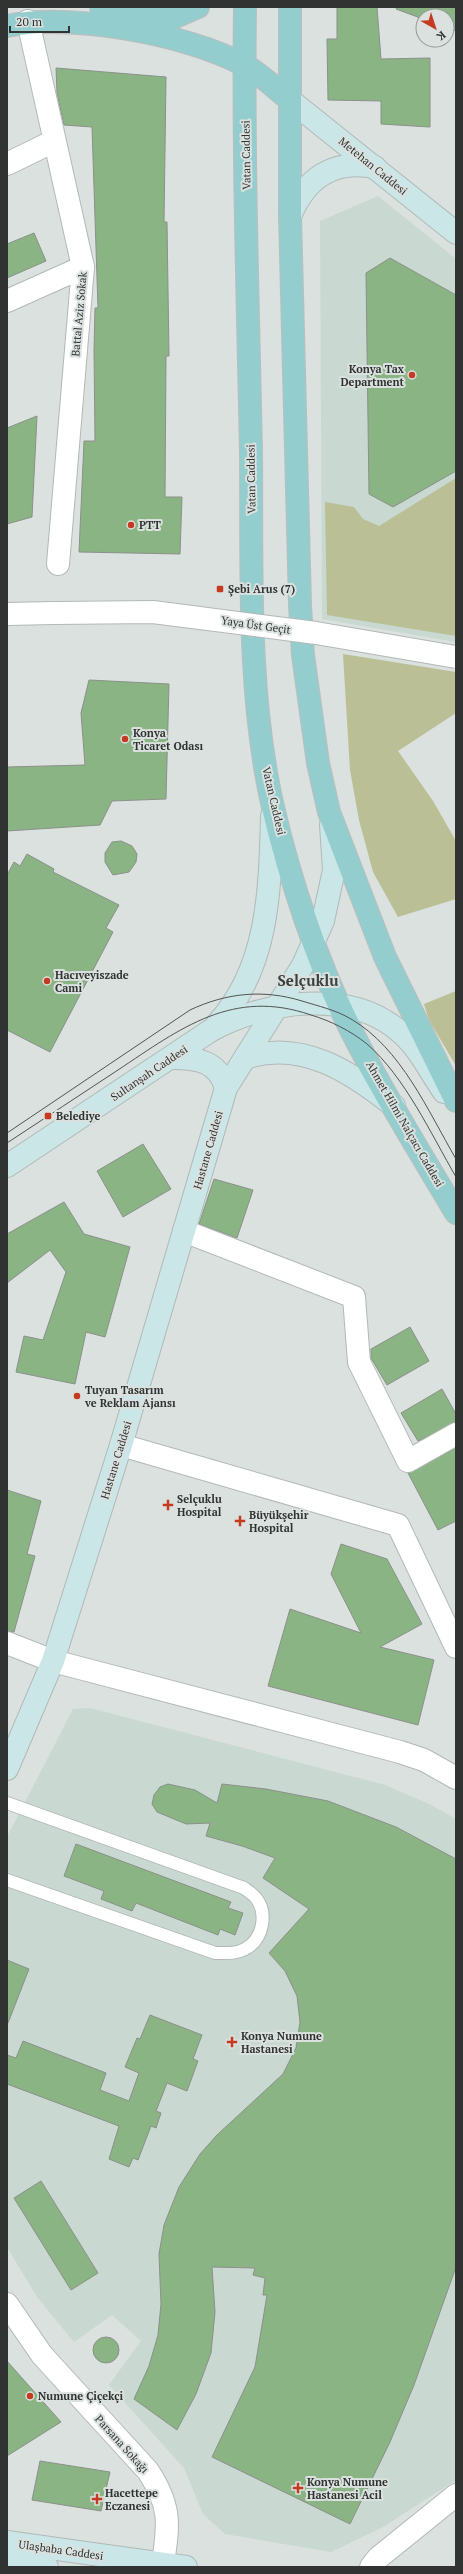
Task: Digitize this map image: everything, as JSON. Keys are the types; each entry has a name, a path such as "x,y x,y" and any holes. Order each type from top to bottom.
{"main road":[{"path":"101,7 175,17 198,7"},
{"name":"Vatan Caddesi","path":"245,7 244,65 253,618 261,739 272,804 301,904 340,1006"},
{"path":"290,7 290,216 303,655 318,763 329,812 385,957 456,1101"},
{"path":"7,26 28,21 98,24 201,48 244,65 290,100"},
{"name":"Ahmet Hilmi Nalçacı Caddesi","path":"340,1006 354,1035 394,1107 456,1213"}],"street":[{"name":"Battal Aziz Sokak","path":"28,21 82,267 58,564"},
{"name":"Metehan Caddesi","path":"290,100 456,233"},
{"path":"7,164 54,141"},
{"path":"290,216 305,188 319,177 348,164 375,167"},
{"path":"7,301 82,267"},
{"name":"Yaya Üst Geçit","path":"7,614 153,612 316,633 456,657"},
{"path":"210,1031 231,1008 246,985 254,963 270,880 272,804"},
{"name":"Hastane Caddesi","path":"7,1769 53,1661 120,1445 226,1088 315,942 330,897 334,870 329,812"},
{"path":"210,1031 233,1018 277,1005 340,1006 374,1014 401,1032 456,1111"},
{"name":"Sultanşah Caddesi","path":"7,1166 172,1058 210,1031"},
{"path":"245,1058 262,1052 281,1051 300,1054 336,1068 362,1083 394,1107"},
{"path":"172,1058 200,1059 209,1063 223,1078 226,1088"},
{"path":"184,1231 354,1297 359,1362 408,1461 456,1434"},
{"path":"120,1445 398,1524 456,1646"},
{"path":"7,1642 53,1661 400,1752 424,1760 456,1778"},
{"name":"Parsana Sokağı","path":"10,2318 148,2471 160,2490 167,2510 167,2535 162,2563"},
{"path":"371,2567 378,2558 456,2495"},
{"name":"Ulaşbaba Caddesi","path":"7,2542 186,2567"},
{"name":"Ulaşbaba Caddesi","path":"7,2561 47,2567"}],"lane":[{"path":"7,1803 244,1888 256,1898 262,1910 263,1923 258,1938 246,1949 231,1954 215,1953 7,1880"}],"shaded area":[{"path":"378,196 456,259 456,642 322,619 320,221"},
{"name":"Konya Numune Hastanesi","path":"90,1708 385,1785 429,1804 456,1819 456,2480 383,2527 331,2552 225,2534 203,2514 184,2468 109,2385 141,2341 112,2315 74,2342 37,2297 7,2247 7,1837 73,1709"}],"green space":[{"path":"456,478 456,636 327,615 325,502 354,507 363,519 379,526"},
{"path":"343,654 456,672 456,713 398,751 433,801 456,841 456,899 398,917 373,872 359,820 350,770"},
{"path":"456,991 456,1066 429,1020 424,1004"}],"building":[{"path":"337,7 377,7 381,59 430,58 430,127 381,124 381,101 328,100 327,39 337,39"},
{"path":"397,7 456,7 456,31 455,8 415,8 415,16 396,9"},
{"path":"56,68 166,77 164,222 167,222 169,356 166,356 165,497 182,497 180,554 79,552 84,441 95,441 94,350 95,308 98,308 92,127 64,125 57,93"},
{"path":"34,233 46,261 7,278 7,244"},
{"name":"Konya Tax Department","path":"390,258 456,295 456,471 393,507 369,494 366,273"},
{"path":"37,416 32,517 7,524 7,428"},
{"name":"Konya Ticaret Odası","path":"89,680 169,684 166,799 112,801 100,825 7,831 7,767 85,765 81,713"},
{"path":"121,841 132,846 137,854 136,862 129,872 113,875 105,862 105,853 112,842"},
{"name":"Hacıveyiszade Cami","path":"27,854 54,869 53,872 119,905 106,928 113,932 50,1052 7,1030 7,875 14,862 20,866"},
{"path":"143,1144 171,1189 123,1217 97,1171"},
{"path":"214,1179 253,1190 237,1238 199,1224"},
{"path":"64,1202 84,1234 130,1247 105,1337 86,1332 75,1384 16,1372 24,1336 43,1340 66,1272 50,1250 7,1283 7,1234"},
{"path":"410,1327 429,1361 387,1385 371,1358 371,1349"},
{"path":"442,1389 456,1414 456,1422 418,1441 401,1413"},
{"path":"456,1448 456,1521 438,1530 408,1473"},
{"path":"7,1490 41,1501 27,1554 35,1556 14,1632 7,1631"},
{"path":"341,1544 387,1559 422,1624 380,1647 434,1660 418,1725 268,1686 290,1609 361,1633 331,1574"},
{"path":"168,1784 195,1790 217,1803 222,1784 266,1789 328,1801 396,1827 456,1859 456,2267 414,2385 390,2442 350,2524 212,2457 255,2367 267,2295 263,2295 265,2278 253,2275 255,2268 212,2267 215,2312 211,2353 196,2394 177,2430 134,2399 149,2366 158,2335 161,2304 159,2254 164,2225 179,2187 200,2154 217,2135 283,2074 296,2048 300,2022 297,1996 285,1971 269,1953 309,1909 263,1878 275,1858 242,1846 206,1836 210,1823 186,1824 157,1812 152,1804 154,1795 160,1787"},
{"path":"76,1844 231,1902 228,1908 243,1913 235,1935 220,1929 218,1935 136,1903 132,1911 101,1899 104,1891 64,1876"},
{"path":"7,1960 29,1969 8,2023 7,2023"},
{"path":"150,2015 202,2035 193,2059 198,2061 187,2091 167,2083 156,2111 161,2113 156,2128 151,2126 138,2160 133,2158 129,2167 109,2159 119,2126 7,2084 7,2055 16,2058 23,2041 106,2073 100,2090 129,2101 139,2073 125,2067 137,2038 140,2039"},
{"path":"41,2181 98,2273 71,2290 14,2198"},
{"path":"106,2337 115,2341 119,2350 115,2359 106,2363 97,2359 93,2350 97,2341"},
{"path":"7,2361 61,2422 7,2456"},
{"path":"40,2461 110,2472 101,2511 32,2500"}],"tram line":[{"path":"7,1133 190,1010 217,1000 259,994 287,997 327,1008 351,1019 369,1031 385,1046 412,1082 456,1159"},
{"path":"7,1143 141,1054 186,1027 232,1009 257,1006 283,1008 326,1020 348,1031 367,1044 381,1057 405,1089 456,1177"}],"place":[{"name":"Konya Tax Department","path":"412,375"},
{"name":"PTT","path":"131,525"},
{"name":"Şebi Arus (7)","path":"220,589"},
{"name":"Konya Ticaret Odası","path":"125,739"},
{"name":"Hacıveyiszade Cami","path":"47,981"},
{"name":"Belediye","path":"48,1116"},
{"name":"Tuyan Tasarım ve Reklam Ajansı","path":"77,1396"},
{"name":"Selçuklu Hospital","path":"168,1505"},
{"name":"Büyükşehir Hospital","path":"240,1521"},
{"name":"Konya Numune Hastanesi","path":"232,2042"},
{"name":"Numune Çiçekçi","path":"30,2396"},
{"name":"Konya Numune Hastanesi Acil","path":"298,2488"},
{"name":"Hacettepe Eczanesi","path":"97,2499"}],"district":[{"name":"Selçuklu","path":"308,981"}]}
